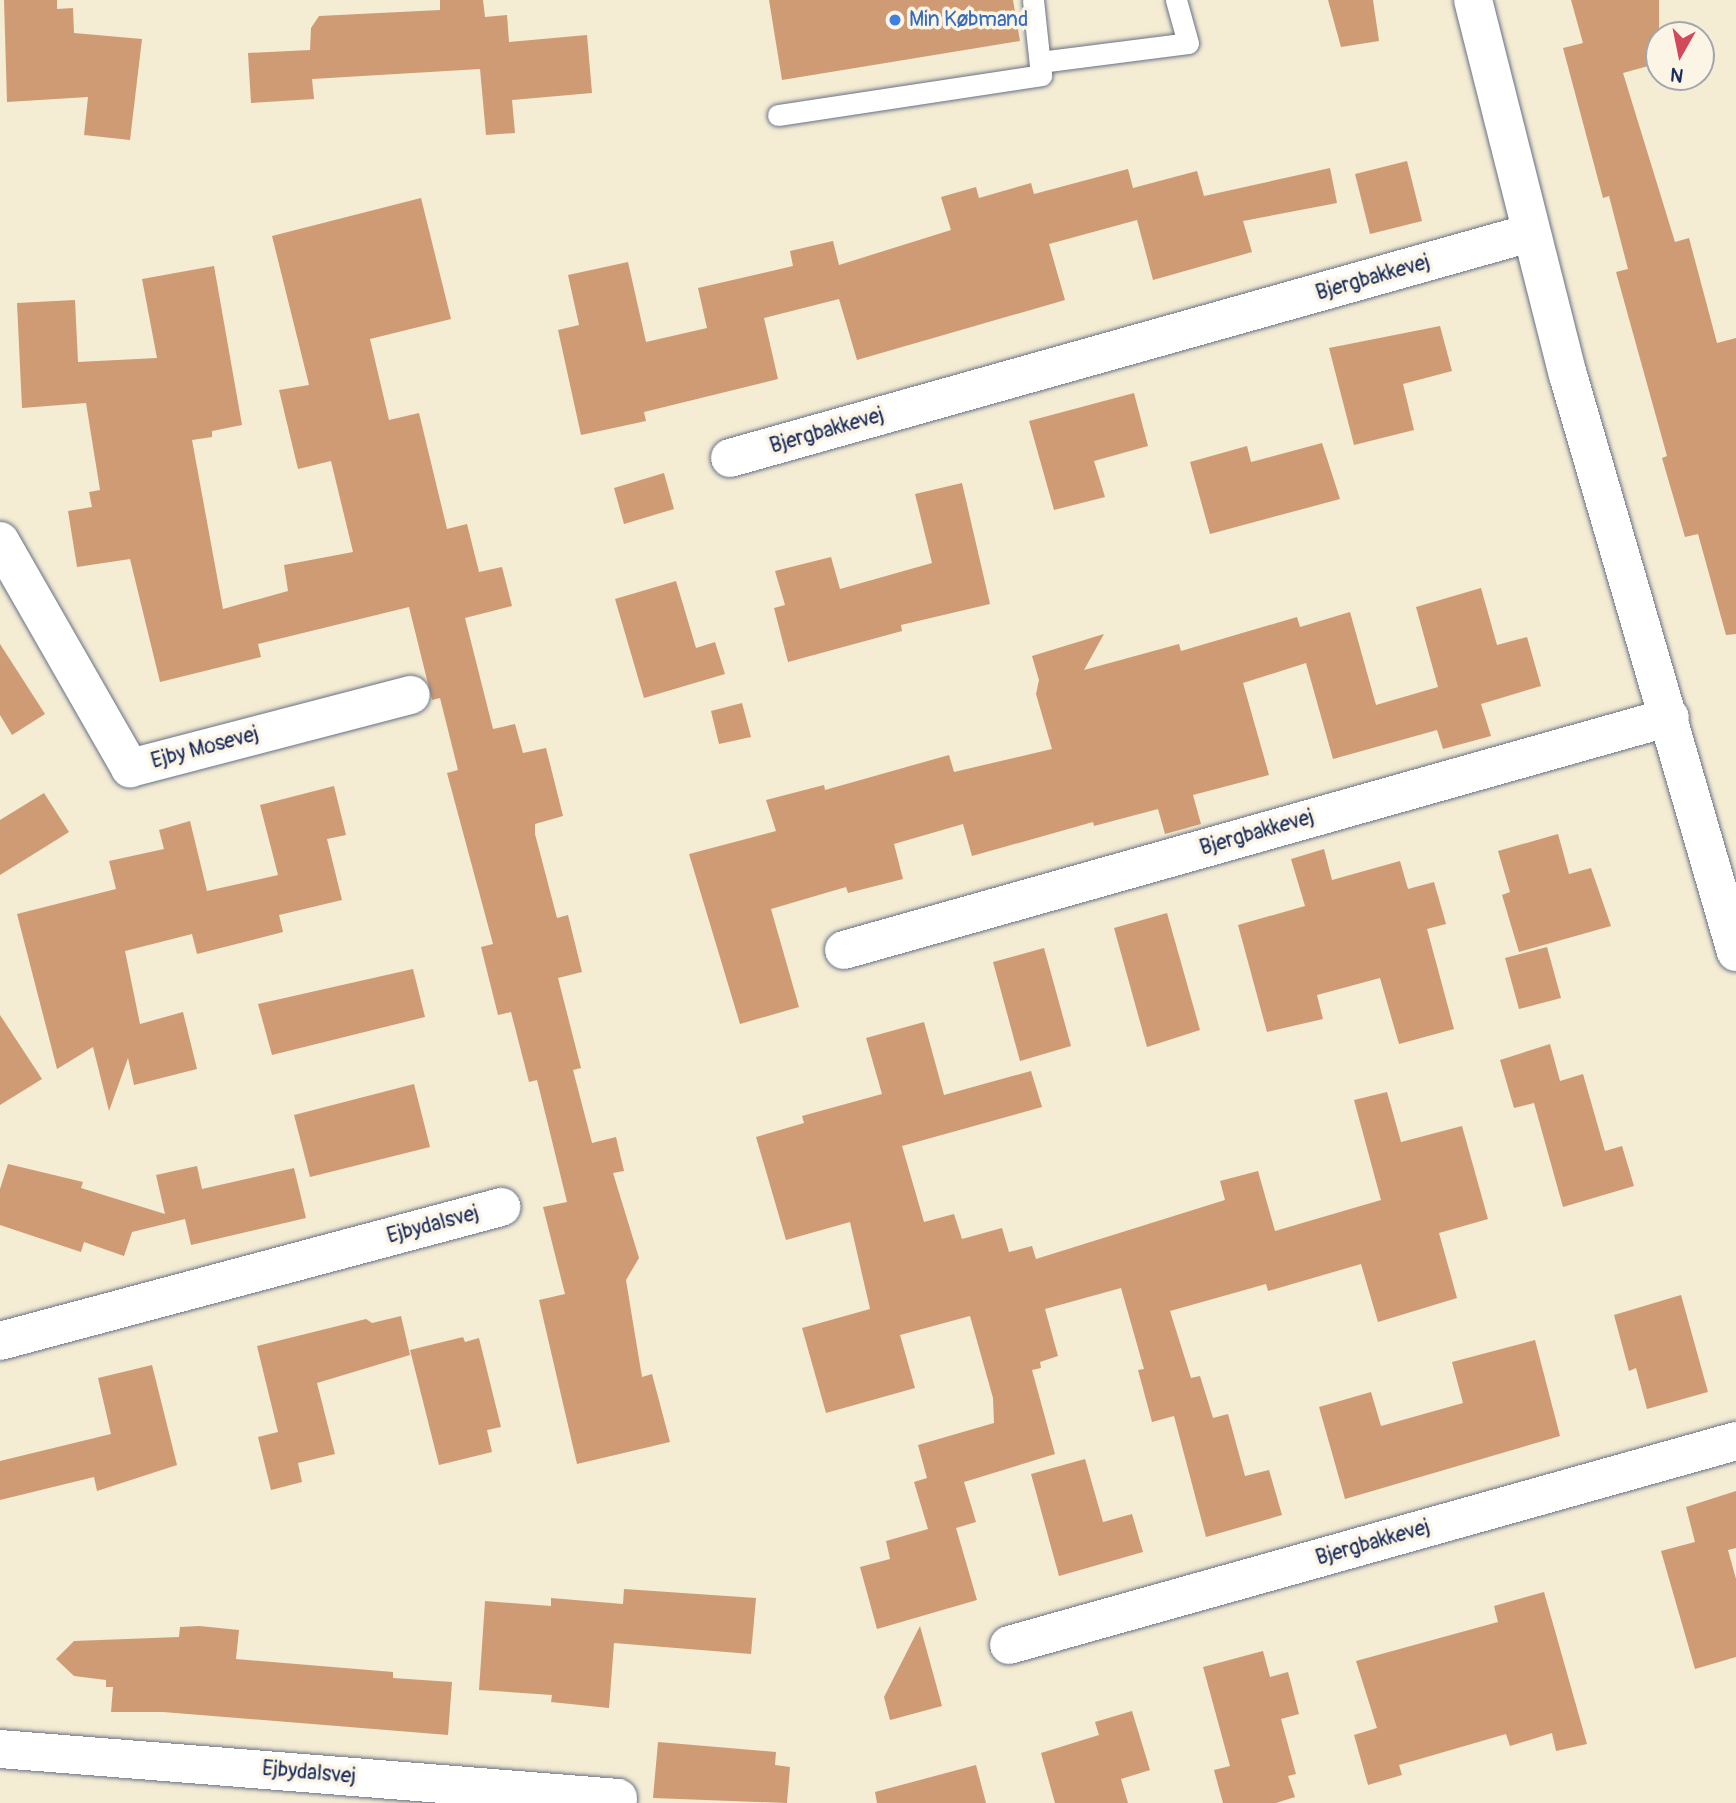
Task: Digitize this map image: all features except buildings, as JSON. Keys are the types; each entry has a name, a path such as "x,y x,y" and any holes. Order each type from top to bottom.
{"street":[{"path":"1473,0 1568,375 1670,717 1736,952"},
{"name":"Bjergbakkevej","path":"730,458 1531,233"},
{"name":"Ejby Mosevej","path":"0,541 130,768 411,695"},
{"name":"Bjergbakkevej","path":"844,950 1670,717"},
{"name":"Ejbydalsvej","path":"0,1341 501,1207"},
{"name":"Bjergbakkevej","path":"1009,1644 1736,1441"},
{"name":"Ejbydalsvej","path":"0,1749 618,1798"}],"lane":[{"path":"1033,0 1040,69"},
{"path":"778,115 1188,43 1177,0"}],"place":[{"name":"Min Købmand","path":"895,20"}]}
